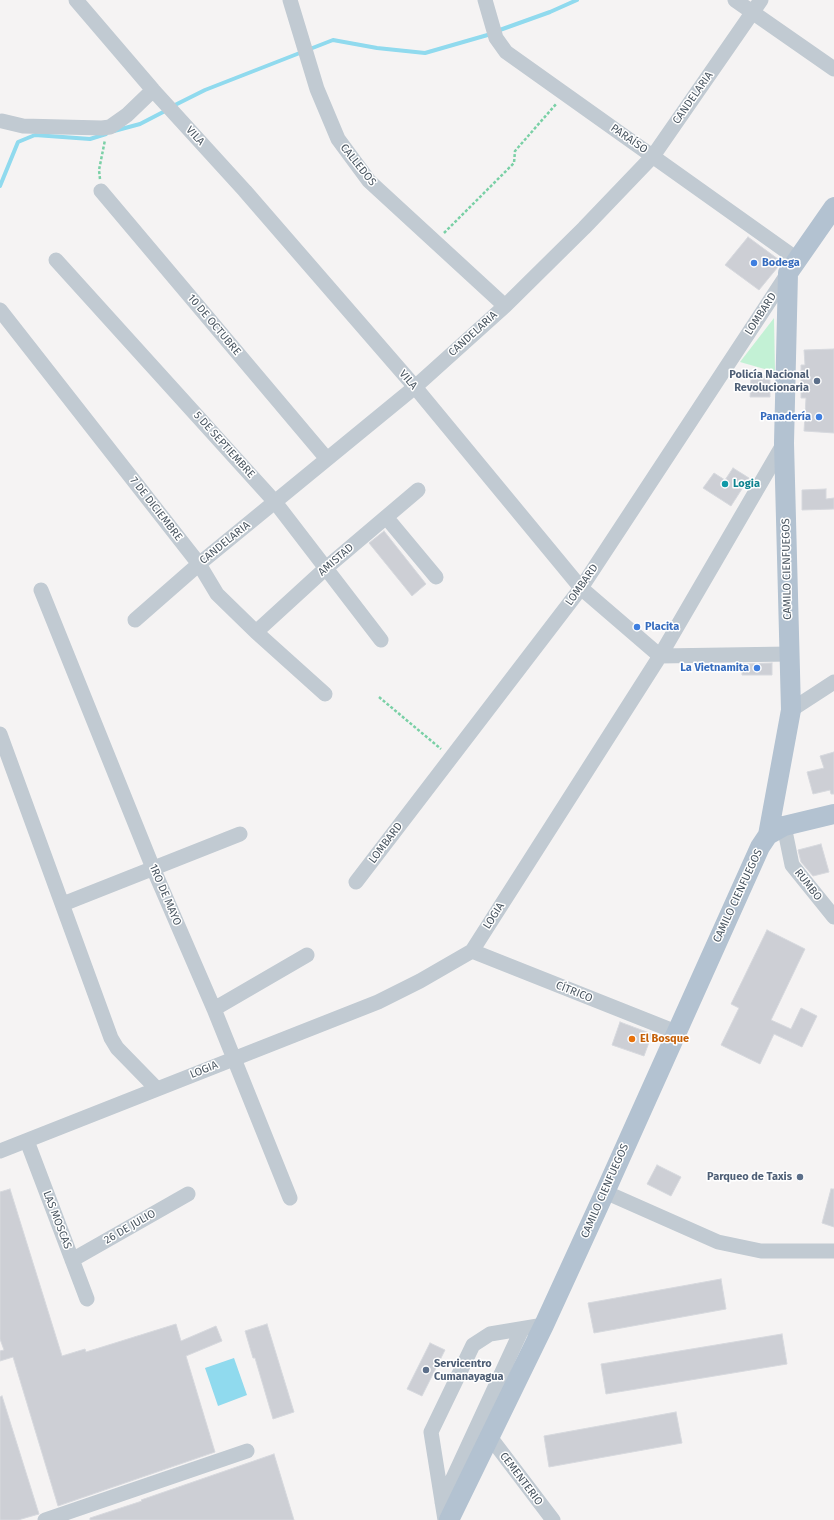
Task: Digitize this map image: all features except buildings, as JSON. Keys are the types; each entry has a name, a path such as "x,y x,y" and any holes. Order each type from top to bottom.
{"main road":[{"path":"793,266 834,207"},
{"name":"CAMILO CIENFUEGOS","path":"449,1520 544,1325 760,847 776,831 791,710 784,443 793,266"},
{"path":"776,831 834,814"}],"street":[{"name":"VILA","path":"76,0 152,90 245,191 414,387 581,588 660,656"},
{"name":"CALLEDOS","path":"290,0 317,89 338,139 369,181 505,306"},
{"name":"PARAÍSO","path":"485,0 495,32 506,52 653,156 793,266"},
{"path":"735,0 834,69"},
{"name":"CANDELARIA","path":"135,620 199,564 414,387 505,306 584,228 653,156 761,0"},
{"path":"2,122 22,126 110,127 127,115 152,90"},
{"name":"10 DE OCTUBRE","path":"101,191 327,459"},
{"name":"5 DE SEPTIEMBRE","path":"56,260 275,502 381,640"},
{"name":"LOMBARD","path":"356,882 581,588 793,266"},
{"name":"7 DE DICIEMBRE","path":"0,310 199,564 217,594 256,632 325,694"},
{"name":"LOGIA","path":"0,1151 378,1002 420,981 472,951 660,656 784,443"},
{"name":"AMISTAD","path":"256,632 326,568 418,490"},
{"path":"386,517 436,577"},
{"name":"1RO DE MAYO","path":"41,590 153,868 214,1009 290,1198"},
{"path":"660,656 789,654"},
{"path":"791,710 834,682"},
{"path":"0,734 111,1038 117,1048 157,1089"},
{"name":"RUMBO","path":"776,831 792,865 834,918"},
{"path":"63,904 240,834"},
{"name":"CÍTRICO","path":"472,951 676,1032"},
{"path":"214,1009 307,955"},
{"name":"LAS MOSCAS","path":"27,1141 86,1299"},
{"path":"605,1192 718,1242 761,1251 834,1251"},
{"name":"26 DE JULIO","path":"72,1260 188,1194"},
{"path":"445,1520 431,1432 473,1345 490,1334 544,1325"},
{"path":"442,1502 522,1329"},
{"name":"CEMENTERIO","path":"490,1437 553,1520"},
{"path":"45,1520 247,1451"}],"path":[{"path":"435,242 514,163 515,151 565,94"},
{"path":"101,191 99,170 105,140"},
{"path":"379,697 452,758"}],"green space":[{"path":"774,318 775,372 740,362"}],"water":[{"path":"234,1358 247,1395 218,1406 205,1368"}],"waterway":[{"path":"497,31 550,12 577,0"},
{"path":"173,106 205,90 333,40 377,48 425,53 491,34"},
{"path":"114,131 140,124 167,110"},
{"path":"0,186 18,142 35,135 90,139 106,134"}],"place":[{"name":"Bodega","path":"754,263"},
{"name":"Policía Nacional Revolucionaria","path":"817,381"},
{"name":"Panadería","path":"819,417"},
{"name":"Logia","path":"725,484"},
{"name":"Placita","path":"637,627"},
{"name":"La Vietnamita","path":"757,668"},
{"name":"El Bosque","path":"632,1039"},
{"name":"Parqueo de Taxis","path":"800,1177"},
{"name":"Servicentro Cumanayagua","path":"426,1370"}]}
